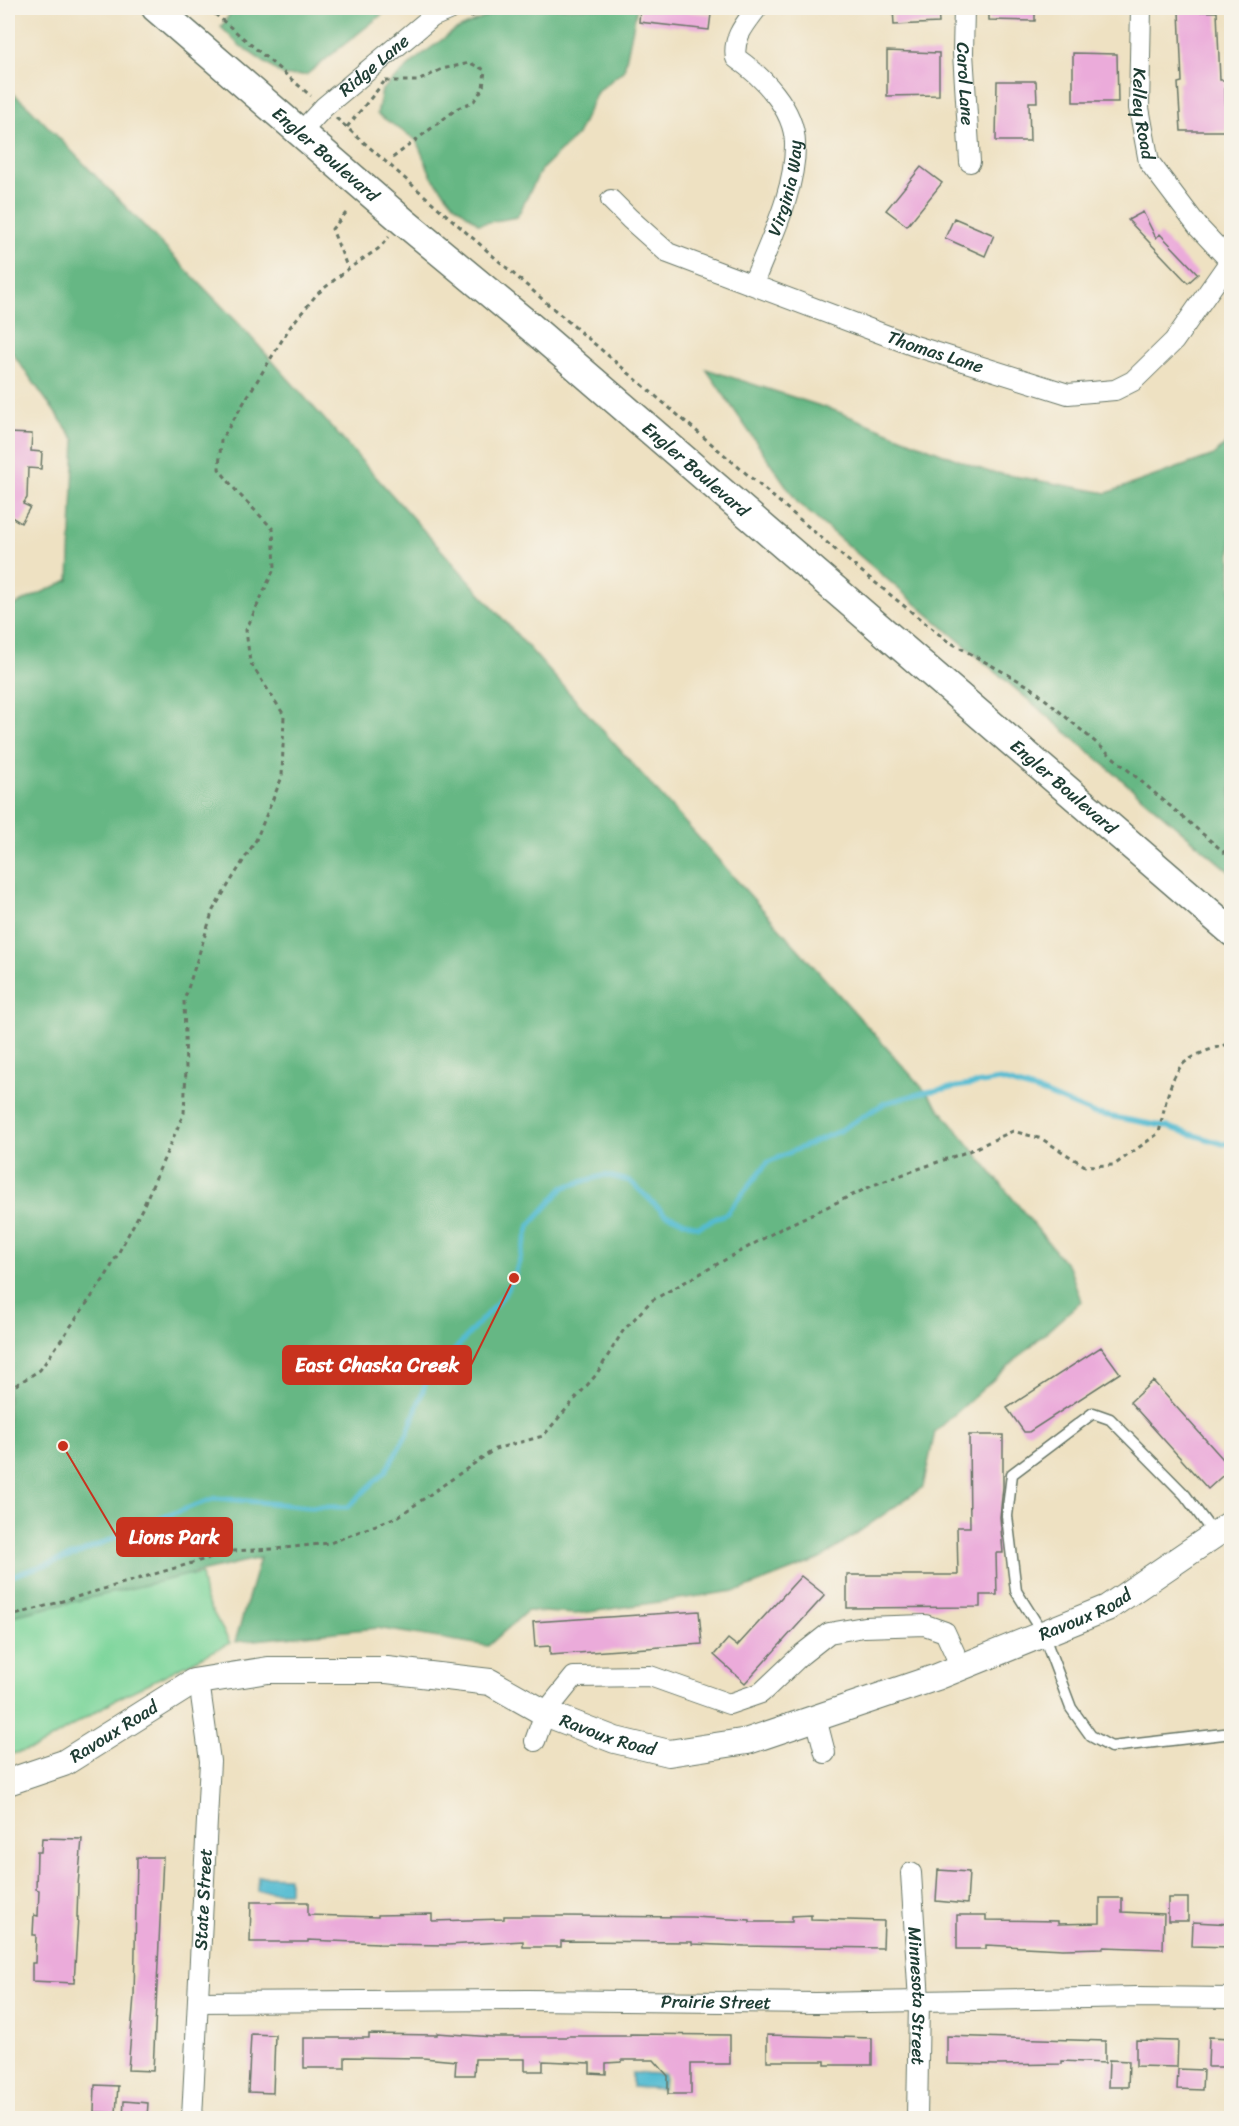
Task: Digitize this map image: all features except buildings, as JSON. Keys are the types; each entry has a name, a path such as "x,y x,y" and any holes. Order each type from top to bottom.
{"main road":[{"name":"Engler Boulevard","path":"156,8 404,222 542,336 1232,932"}],"street":[{"name":"Virginia Way","path":"753,284 784,202 793,168 795,140 787,115 775,94 757,72 736,58 734,48 741,30 757,8"},
{"name":"Carol Lane","path":"964,8 963,53 970,162"},
{"name":"Kelley Road","path":"1141,8 1139,108 1149,162 1199,228 1231,262"},
{"name":"Ridge Lane","path":"301,132 324,107 432,17 461,12"},
{"name":"Thomas Lane","path":"611,200 668,253 912,345 1068,394 1115,390 1133,381 1174,341 1231,262"},
{"name":"Ravoux Road","path":"8,1782 64,1763 193,1682 268,1670 387,1670 490,1682 546,1713 615,1740 669,1753 748,1741 961,1667 1107,1608 1223,1529"},
{"path":"535,1741 546,1713 574,1677 650,1676 729,1704 761,1693 801,1655 829,1633 864,1628 925,1625 945,1632 961,1667"},
{"name":"State Street","path":"192,2118 210,1761 199,1681"},
{"path":"816,1718 825,1753"},
{"name":"Minnesota Street","path":"911,1873 919,2001 917,2118"},
{"name":"Prairie Street","path":"198,2002 527,2000 816,2002 1137,1997 1232,1998"}],"lane":[{"path":"1223,1529 1185,1495 1110,1419 1093,1413 1012,1474 1007,1516 1016,1591 1043,1634 1071,1708 1091,1736 1112,1747 1232,1733"},
{"path":"192,2118 205,2118"}],"path":[{"path":"208,8 845,558 946,640 1032,687 1232,859"},
{"path":"461,12 490,8"},
{"path":"385,81 418,81 442,69 470,63 485,70 483,88 474,100 459,108 391,159"},
{"path":"347,128 390,75"},
{"path":"346,213 332,229 348,269"},
{"path":"8,1390 40,1370 106,1276 143,1207 184,1113 186,1069 183,1001 213,910 256,840 282,777 284,715 250,662 246,630 275,567 273,529 237,492 219,469 221,440 290,327 317,294 378,249 404,222"},
{"path":"8,1617 233,1551 330,1543 399,1516 463,1469 495,1449 543,1436 596,1375 623,1331 651,1301 783,1227 876,1184 969,1151 1013,1131 1042,1139 1085,1166 1114,1165 1159,1133 1167,1093 1183,1064 1213,1048 1232,1043"}],"green space":[{"path":"234,8 390,8 306,75 284,76 239,45 221,27"},
{"path":"505,8 637,8 624,70 597,92 577,135 541,170 517,217 479,224 454,204 432,177 416,140 377,114 382,90 420,56 454,31"},
{"path":"8,89 28,106 241,326 926,1092 1070,1269 1081,1301 935,1432 923,1487 820,1559 741,1590 576,1614 527,1611 488,1646 377,1628 235,1642 260,1558 8,1617 8,608 69,580 75,440 8,347"},
{"path":"706,369 836,411 986,471 1107,493 1214,455 1231,439 1231,873 798,503"},
{"path":"8,1249 192,1576 201,1574 205,1598 230,1643 113,1701 36,1748 8,1755"}],"water":[{"path":"258,1876 289,1877 289,1892 257,1891"},
{"path":"632,2073 664,2074 663,2089 632,2087"}],"waterway":[{"path":"8,1577 75,1555 160,1518 216,1498 310,1507 348,1507 386,1471 408,1432 426,1382 504,1295 514,1278 530,1225 564,1187 605,1175 630,1181 665,1214 698,1227 727,1213 768,1162 839,1131 885,1103 926,1092 1000,1080 1044,1093 1092,1113 1168,1127 1223,1144 1232,1143"}],"place":[{"name":"East Chaska Creek","path":"514,1278"},
{"name":"Lions Park","path":"63,1446"}]}
